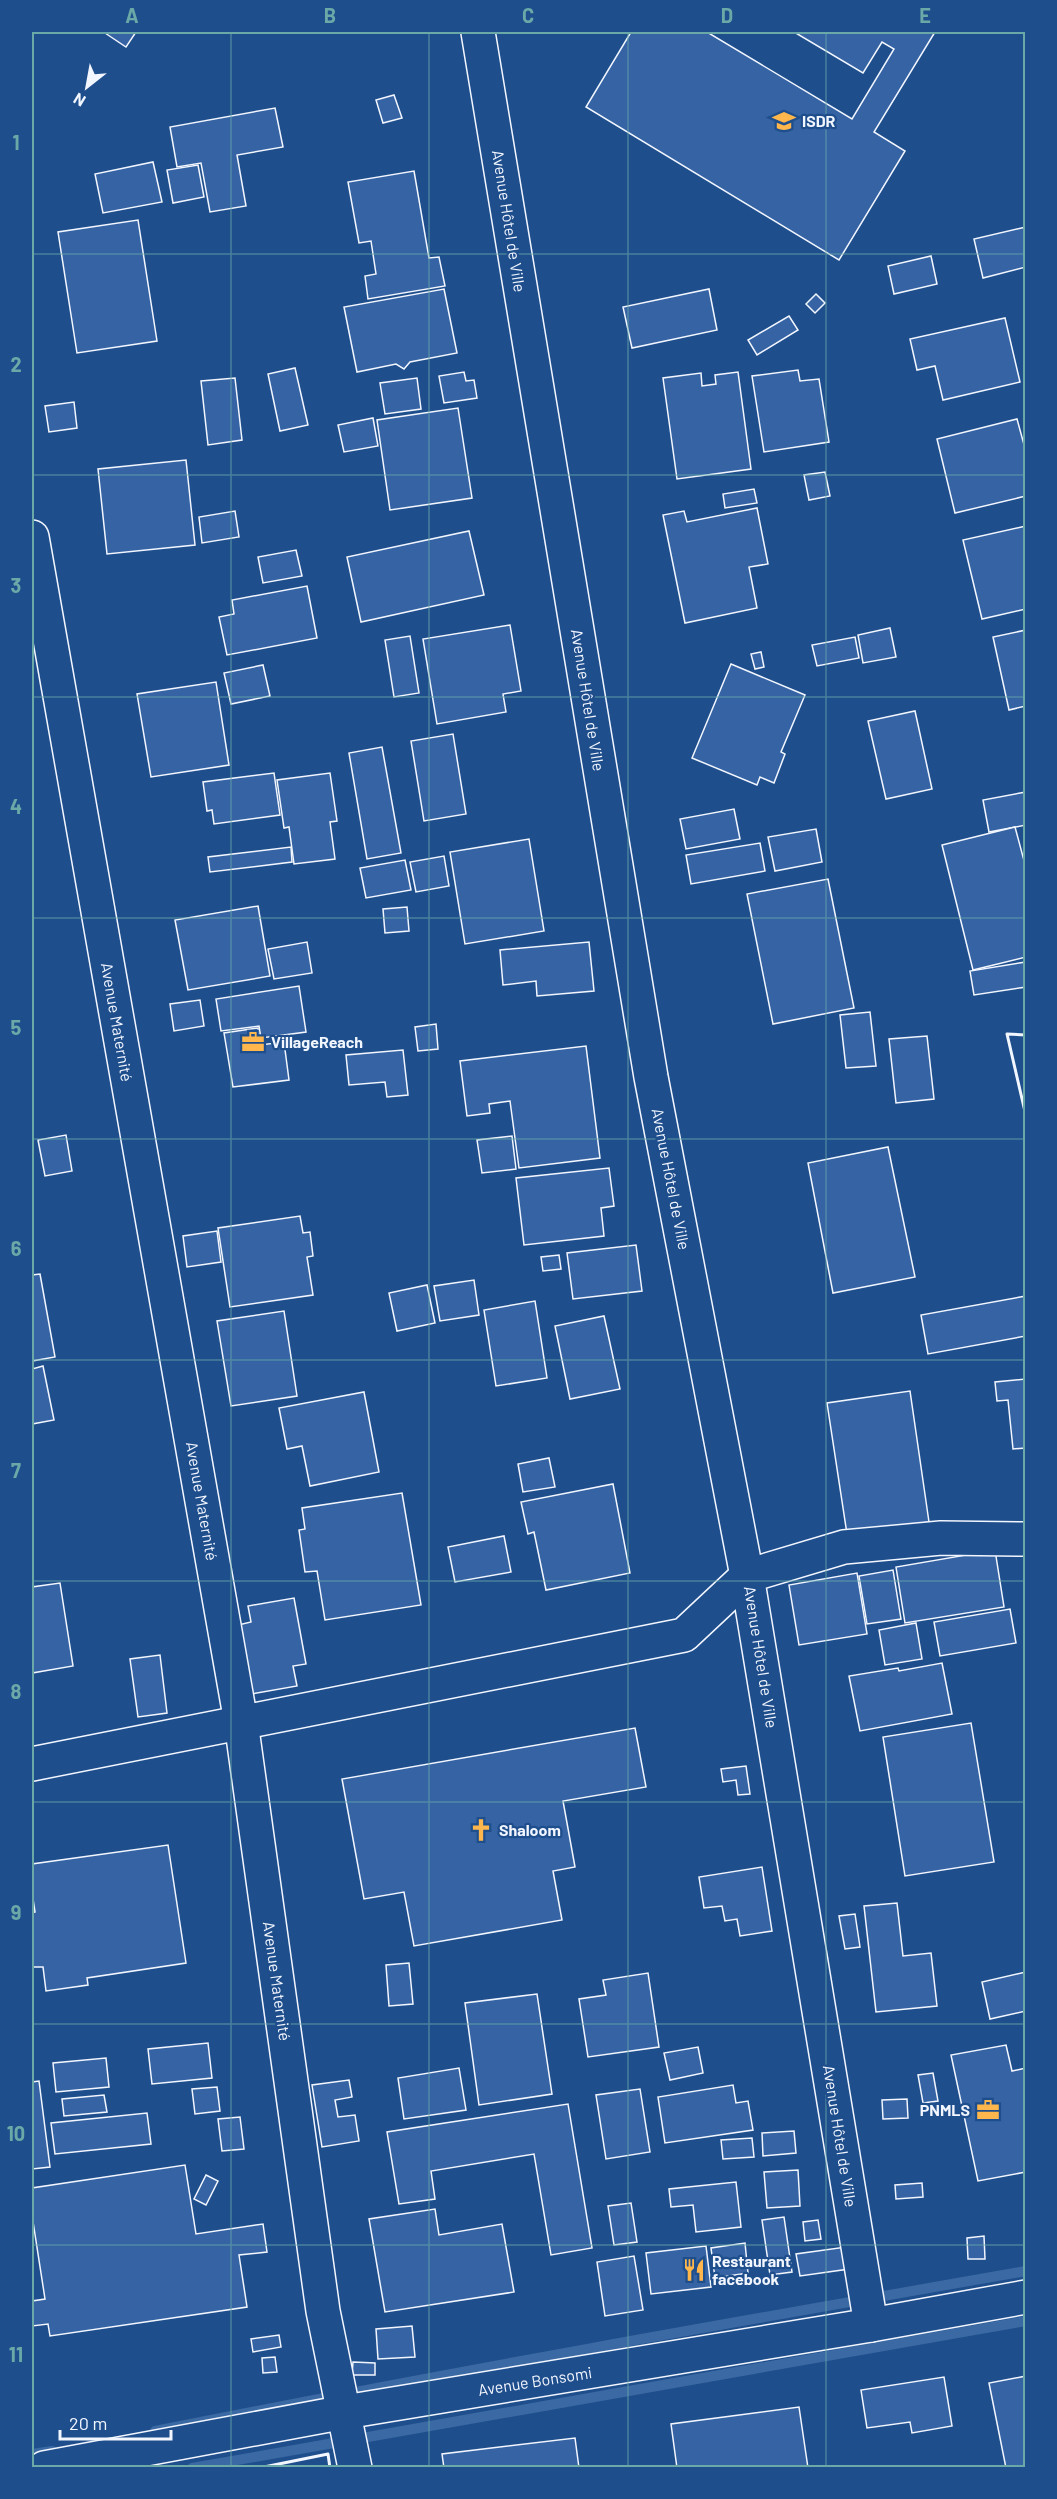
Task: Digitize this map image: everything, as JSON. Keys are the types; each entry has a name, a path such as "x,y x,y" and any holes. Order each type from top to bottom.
{"street":[{"name":"Avenue Hôtel de Ville","path":"478,32 651,1077 747,1576 871,2325"},
{"name":"Avenue Maternité","path":"32,537 242,1722 323,2311 355,2468"},
{"path":"32,1764 684,1635 747,1576 844,1547 941,1538 1026,1539"},
{"name":"Avenue Bonsomi","path":"44,2468 345,2412 1026,2297"}],"building":[{"path":"106,32 136,32 126,47"},
{"path":"631,32 707,32 852,119 894,49 882,42 863,73 794,32 935,32 874,132 905,151 839,260 586,107"},
{"path":"394,95 402,118 383,123 376,100"},
{"path":"275,108 283,147 237,155 246,206 210,212 201,163 177,167 170,127"},
{"path":"153,162 162,202 103,213 95,174"},
{"path":"198,165 204,197 173,203 167,170"},
{"path":"414,171 429,258 439,257 445,286 368,299 365,276 376,274 371,241 359,243 348,182"},
{"path":"138,220 157,341 77,353 58,232"},
{"path":"1026,227 1026,267 983,278 974,239"},
{"path":"931,256 937,284 894,294 888,266"},
{"path":"444,289 457,353 410,362 404,369 396,364 357,372 344,307"},
{"path":"709,289 717,330 632,348 623,307"},
{"path":"816,294 825,303 815,313 806,304"},
{"path":"789,316 798,330 757,355 748,340"},
{"path":"1005,318 1020,382 943,400 935,366 917,370 910,339"},
{"path":"295,368 308,425 280,431 268,374"},
{"path":"798,370 800,381 819,379 829,442 764,452 752,376"},
{"path":"464,372 466,381 474,380 477,398 444,403 439,376"},
{"path":"738,372 751,469 677,479 663,378 701,373 702,386 716,384 715,375"},
{"path":"235,378 242,440 208,445 201,381"},
{"path":"417,378 421,409 385,414 380,383"},
{"path":"74,402 77,428 49,432 45,406"},
{"path":"458,408 472,498 390,510 377,420"},
{"path":"373,418 378,446 344,452 338,425"},
{"path":"1017,419 1026,452 1026,496 955,513 937,439"},
{"path":"186,460 195,545 107,554 98,469"},
{"path":"825,472 830,496 809,500 804,475"},
{"path":"754,489 757,503 725,508 723,494"},
{"path":"757,508 768,564 749,567 757,608 685,623 663,515 684,511 687,522"},
{"path":"235,511 239,537 202,543 199,517"},
{"path":"1026,526 1026,609 982,619 963,540"},
{"path":"469,531 484,595 361,622 347,557"},
{"path":"296,550 302,576 263,583 258,557"},
{"path":"307,586 317,638 227,655 219,617 234,614 232,600"},
{"path":"510,625 521,691 503,694 506,712 437,724 423,639"},
{"path":"890,628 896,657 863,663 858,635"},
{"path":"1026,630 1026,706 1009,710 993,637"},
{"path":"410,636 419,693 394,697 385,640"},
{"path":"855,637 859,658 817,666 812,645"},
{"path":"761,652 764,667 755,669 751,654"},
{"path":"731,664 805,695 781,752 785,754 774,783 760,777 757,785 692,758"},
{"path":"263,665 270,696 231,704 224,673"},
{"path":"216,682 229,765 151,777 137,694"},
{"path":"915,711 932,789 886,799 868,721"},
{"path":"453,734 466,814 424,821 411,741"},
{"path":"382,747 401,853 367,859 349,753"},
{"path":"274,773 280,815 214,824 212,810 207,811 203,782"},
{"path":"330,773 337,821 330,822 335,859 294,864 289,827 284,828 277,780"},
{"path":"1026,792 1026,825 989,832 983,800"},
{"path":"734,809 740,839 686,849 680,819"},
{"path":"1015,827 1026,868 1026,957 973,970 942,845"},
{"path":"816,829 822,862 775,871 768,837"},
{"path":"529,839 544,931 465,944 450,852"},
{"path":"760,843 765,871 691,884 686,855"},
{"path":"291,847 292,862 210,872 208,857"},
{"path":"444,856 449,886 416,892 410,862"},
{"path":"405,860 411,890 366,898 360,868"},
{"path":"828,879 854,1008 773,1024 747,894"},
{"path":"258,906 270,976 188,990 175,920"},
{"path":"407,907 409,931 385,933 383,909"},
{"path":"307,942 312,973 274,979 268,949"},
{"path":"589,942 594,991 537,996 536,981 503,985 500,950"},
{"path":"1026,962 1026,987 974,995 970,971"},
{"path":"299,986 306,1032 261,1038 259,1026 221,1031 216,999"},
{"path":"200,1000 204,1026 174,1031 170,1004"},
{"path":"870,1012 876,1066 846,1068 840,1015"},
{"path":"436,1024 438,1049 418,1051 415,1027"},
{"path":"258,1028 260,1045 284,1042 289,1080 233,1087 224,1033"},
{"path":"927,1036 934,1099 896,1103 889,1039"},
{"path":"586,1046 600,1158 519,1168 510,1101 489,1104 490,1113 467,1116 460,1061"},
{"path":"403,1050 408,1095 387,1097 385,1082 349,1085 346,1055"},
{"path":"66,1135 72,1171 45,1176 38,1140"},
{"path":"512,1136 516,1169 482,1173 477,1140"},
{"path":"888,1147 915,1277 833,1293 808,1163"},
{"path":"609,1168 614,1206 601,1208 604,1236 524,1245 516,1178"},
{"path":"300,1216 303,1233 310,1232 313,1256 307,1257 313,1295 230,1307 218,1228"},
{"path":"217,1231 221,1262 187,1267 183,1236"},
{"path":"636,1245 642,1291 573,1299 567,1253"},
{"path":"559,1255 561,1269 543,1271 541,1257"},
{"path":"40,1274 55,1357 32,1361 32,1275"},
{"path":"474,1280 479,1315 440,1321 434,1286"},
{"path":"427,1285 435,1323 397,1331 389,1293"},
{"path":"1026,1296 1026,1336 928,1354 921,1315"},
{"path":"535,1301 547,1378 496,1386 484,1310"},
{"path":"284,1311 297,1396 231,1406 217,1321"},
{"path":"604,1316 620,1389 570,1399 555,1326"},
{"path":"43,1366 54,1420 32,1424 32,1369"},
{"path":"1026,1379 1026,1448 1013,1449 1008,1400 997,1401 995,1382"},
{"path":"910,1391 929,1522 847,1534 827,1403"},
{"path":"364,1392 379,1472 310,1486 302,1446 287,1449 279,1408"},
{"path":"549,1458 555,1487 523,1492 518,1464"},
{"path":"613,1484 630,1573 546,1590 534,1532 528,1534 521,1502"},
{"path":"402,1493 421,1605 325,1620 317,1571 305,1572 299,1530 305,1529 302,1508"},
{"path":"504,1536 511,1572 455,1582 448,1547"},
{"path":"995,1550 1004,1607 905,1623 896,1567"},
{"path":"893,1570 901,1619 867,1624 859,1576"},
{"path":"857,1573 867,1634 799,1645 789,1585"},
{"path":"60,1583 73,1666 32,1673 32,1587"},
{"path":"294,1598 306,1664 293,1666 297,1686 246,1695 234,1626 251,1622 248,1606"},
{"path":"1010,1609 1016,1643 940,1656 934,1622"},
{"path":"916,1623 922,1659 885,1665 879,1630"},
{"path":"160,1655 167,1713 138,1717 130,1659"},
{"path":"942,1663 952,1714 860,1731 849,1676 898,1668 899,1671"},
{"path":"971,1723 994,1862 905,1876 883,1737"},
{"path":"635,1728 646,1787 563,1801 575,1867 553,1871 562,1920 414,1946 404,1892 364,1899 342,1779"},
{"path":"746,1766 750,1794 738,1795 736,1780 723,1782 721,1769"},
{"path":"168,1845 186,1963 87,1978 88,1985 46,1991 43,1967 32,1967 32,1913 35,1912 32,1864"},
{"path":"762,1867 772,1931 740,1936 737,1919 725,1921 722,1906 704,1908 699,1877"},
{"path":"897,1903 903,1956 931,1953 937,2006 876,2012 864,1906"},
{"path":"855,1914 860,1947 845,1949 839,1916"},
{"path":"409,1963 413,2004 389,2006 386,1965"},
{"path":"1026,1972 1026,2011 990,2019 982,1982"},
{"path":"648,1973 659,2047 588,2057 579,1999 606,1995 603,1980"},
{"path":"537,1994 552,2094 479,2105 465,2003"},
{"path":"208,2043 212,2078 152,2084 148,2049"},
{"path":"1006,2045 1012,2071 1026,2068 1026,2172 978,2181 951,2055"},
{"path":"698,2047 703,2073 670,2080 664,2053"},
{"path":"106,2058 109,2087 56,2092 53,2063"},
{"path":"459,2068 466,2110 404,2119 398,2078"},
{"path":"933,2073 938,2101 923,2103 918,2075"},
{"path":"349,2080 352,2097 335,2100 338,2117 355,2115 359,2141 322,2147 312,2085"},
{"path":"39,2081 50,2167 32,2169 32,2082"},
{"path":"733,2085 736,2103 748,2101 753,2130 665,2143 658,2097"},
{"path":"217,2087 220,2111 195,2114 192,2089"},
{"path":"640,2089 650,2152 606,2159 596,2095"},
{"path":"104,2095 107,2112 64,2116 62,2099"},
{"path":"907,2099 908,2118 883,2119 882,2100"},
{"path":"568,2104 592,2248 551,2255 534,2154 431,2171 435,2199 399,2204 387,2132"},
{"path":"147,2113 151,2144 55,2154 51,2123"},
{"path":"240,2117 244,2149 222,2151 218,2119"},
{"path":"794,2131 796,2153 763,2156 762,2133"},
{"path":"752,2138 754,2157 723,2159 721,2140"},
{"path":"185,2165 196,2234 263,2224 267,2252 239,2255 247,2307 50,2336 48,2324 32,2326 32,2301 45,2299 32,2215 32,2188"},
{"path":"798,2170 800,2206 767,2208 764,2172"},
{"path":"206,2175 218,2181 206,2205 194,2199"},
{"path":"736,2182 741,2227 696,2232 693,2205 671,2207 669,2189"},
{"path":"922,2183 923,2197 896,2199 895,2185"},
{"path":"631,2203 637,2242 614,2245 608,2206"},
{"path":"435,2209 439,2235 502,2224 514,2292 385,2312 369,2219"},
{"path":"784,2217 792,2272 770,2275 762,2220"},
{"path":"818,2220 821,2239 805,2241 803,2222"},
{"path":"984,2236 985,2259 968,2259 967,2238"},
{"path":"745,2243 748,2273 715,2278 711,2248"},
{"path":"706,2246 711,2287 651,2294 646,2253"},
{"path":"846,2247 849,2269 800,2276 796,2254"},
{"path":"634,2256 643,2310 605,2316 597,2262"},
{"path":"412,2326 415,2357 378,2359 376,2329"},
{"path":"279,2335 281,2347 253,2352 251,2339"},
{"path":"275,2357 277,2372 263,2373 262,2358"},
{"path":"353,2362 375,2363 375,2375 352,2375"},
{"path":"1026,2376 1026,2468 1006,2468 989,2383"},
{"path":"944,2377 952,2426 912,2433 910,2422 867,2428 861,2390"},
{"path":"799,2407 808,2468 677,2468 671,2424"},
{"path":"575,2438 579,2468 444,2468 442,2454"}],"waterway":[{"path":"155,2431 481,2368 1026,2271"},
{"path":"192,2468 1026,2321"},
{"path":"32,2454 52,2451"}],"wall":[{"path":"1026,1035 1007,1034 1026,1116"},
{"path":"259,2468 328,2454 330,2468"}],"place":[{"name":"ISDR","path":"784,121"},
{"name":"VillageReach","path":"253,1042"},
{"name":"Shaloom","path":"481,1830"},
{"name":"PNMLS","path":"988,2110"},
{"name":"Restaurant facebook","path":"694,2270"}]}
